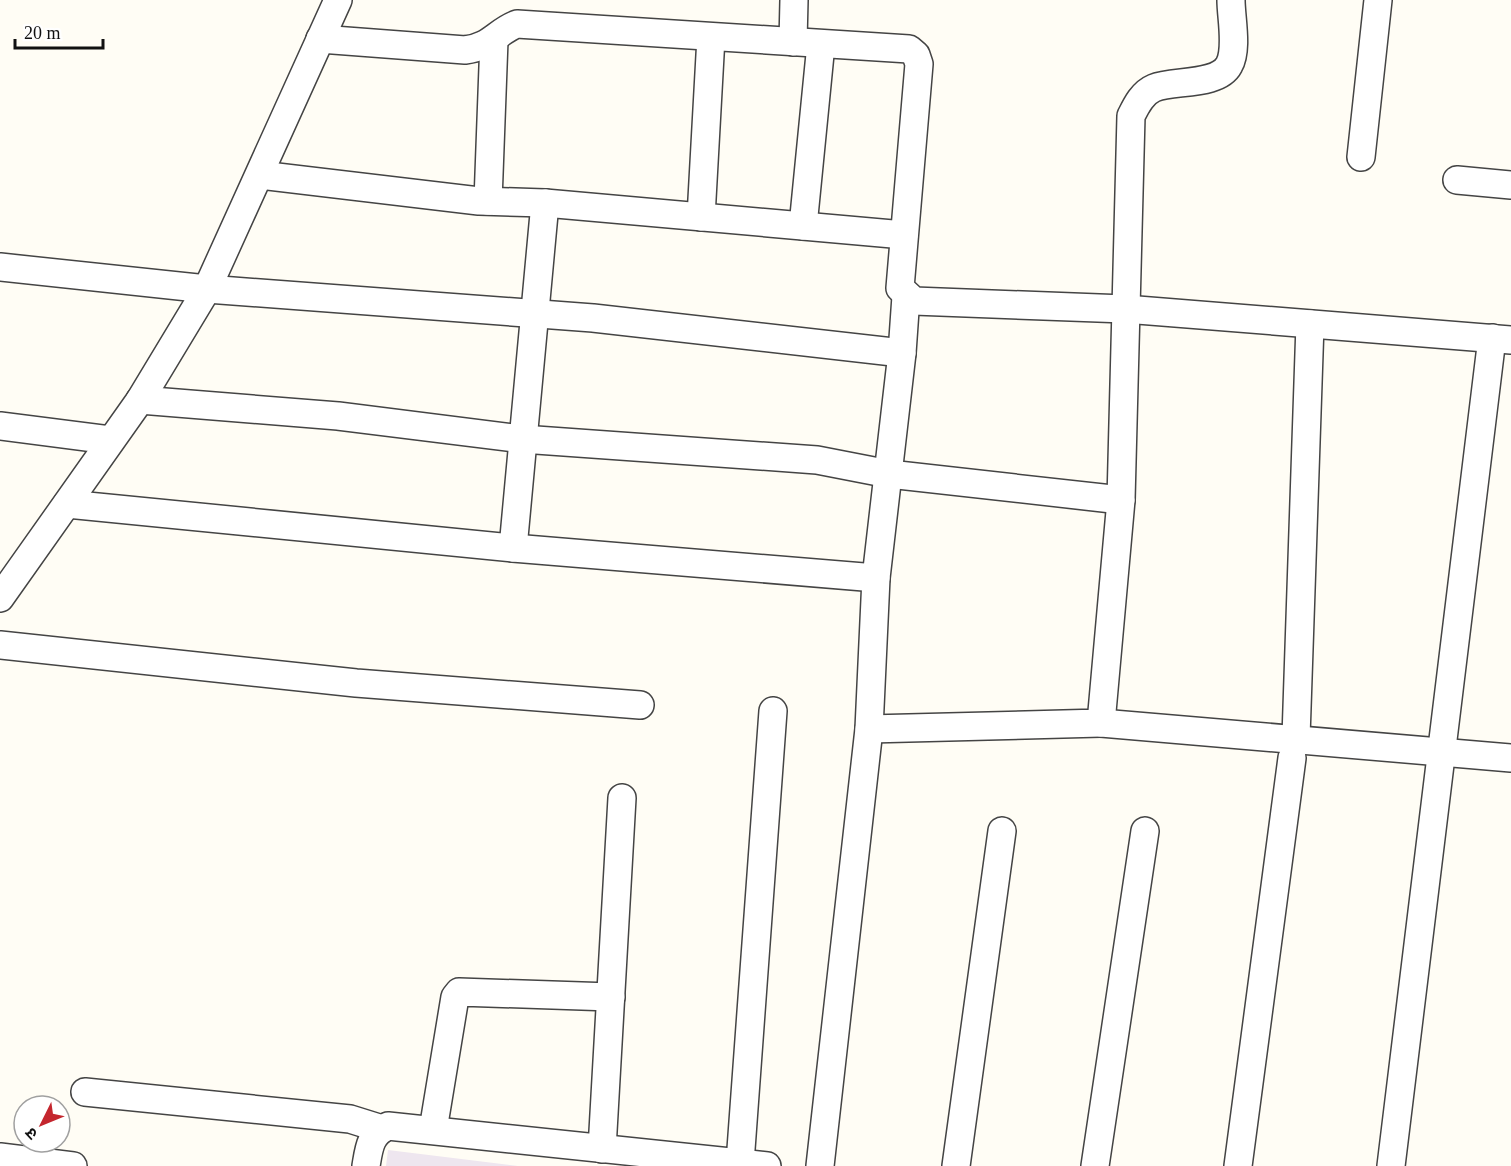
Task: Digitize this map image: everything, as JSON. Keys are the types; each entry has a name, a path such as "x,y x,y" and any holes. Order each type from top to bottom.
{"street":[{"path":"2,590 67,504 140,400 207,289 338,0"},
{"path":"793,42 794,0"},
{"path":"1101,723 1120,500 1131,116 1143,96 1154,88 1210,78 1221,74 1228,66 1232,52 1231,0"},
{"path":"1361,157 1378,0"},
{"path":"320,39 465,50 481,48 508,27 517,24 909,49 916,55 919,69 900,288 914,301 1125,309 1502,339 1444,751 1391,1166"},
{"path":"701,217 711,36"},
{"path":"488,201 494,40"},
{"path":"803,226 821,44"},
{"path":"260,175 488,201 545,203 904,235"},
{"path":"1457,180 1511,185"},
{"path":"513,548 545,203"},
{"path":"0,267 207,289 593,318 902,353"},
{"path":"820,1166 869,729 876,578 902,353 906,296"},
{"path":"1238,1166 1294,748 1310,324"},
{"path":"140,400 338,416 522,439 817,460 889,474 1120,500"},
{"path":"0,426 110,440"},
{"path":"67,504 513,548 876,578"},
{"path":"0,645 356,683 640,705"},
{"path":"740,1163 772,711"},
{"path":"869,729 1101,723 1294,748 1444,751 1511,758"},
{"path":"602,1149 622,798"},
{"path":"956,1166 1002,831"},
{"path":"1095,1166 1145,831"},
{"path":"433,1130 455,997 459,992 611,997"},
{"path":"85,1092 350,1119 382,1129"},
{"path":"366,1166 371,1140 388,1126 709,1163 767,1166"},
{"path":"0,1157 73,1166"}],"shaded area":[{"path":"388,1150 518,1166 386,1166"}]}
